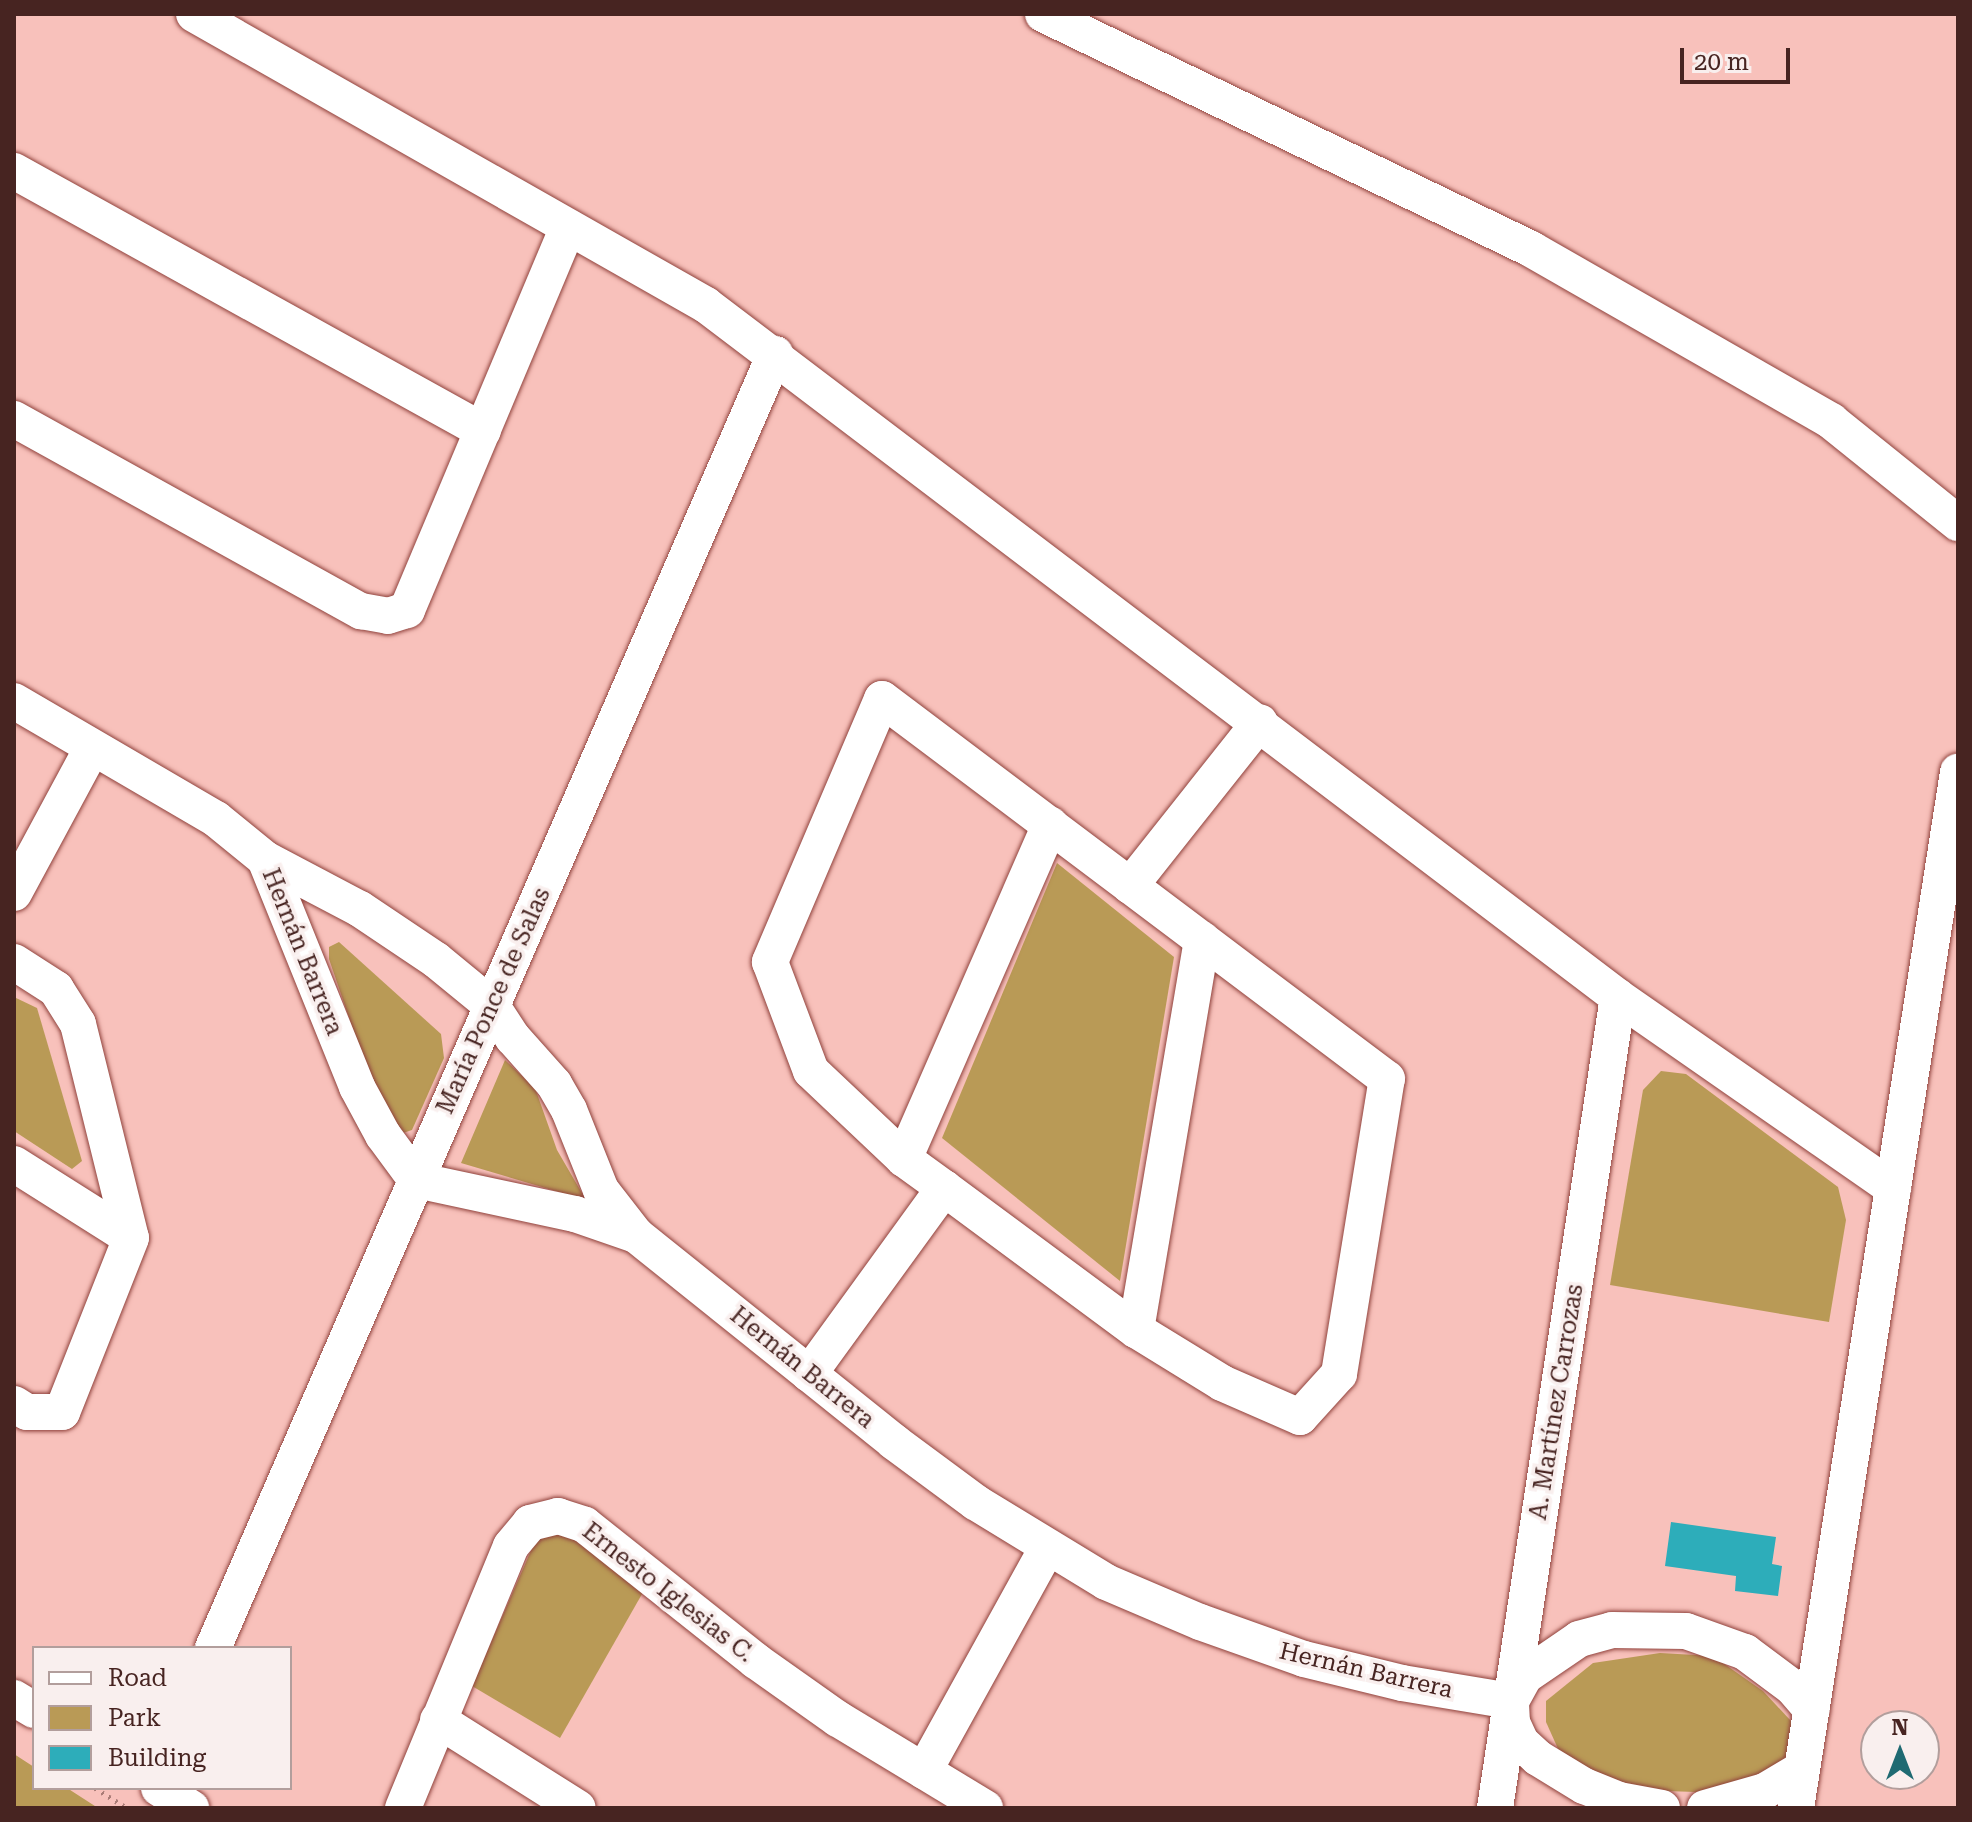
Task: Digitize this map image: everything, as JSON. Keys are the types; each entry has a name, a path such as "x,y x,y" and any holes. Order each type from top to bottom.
{"street":[{"path":"194,14 706,305 1260,722 1618,997 1893,1188"},
{"path":"1043,14 1531,249 1831,421 1958,523"},
{"path":"14,171 483,431"},
{"path":"14,419 361,611 388,616 407,610 568,227"},
{"name":"María Ponce de Salas","path":"214,1646 775,354"},
{"path":"882,699 1130,886 1387,1079 1339,1374 1300,1417 1222,1383 1136,1330 904,1159 811,1071 770,962 882,699"},
{"path":"14,701 216,819 265,859 360,909 436,960 492,1006 513,1038 554,1084 569,1110 601,1190 636,1235"},
{"path":"1130,886 1260,722"},
{"path":"14,893 92,748"},
{"path":"1796,1808 1958,772"},
{"path":"904,1159 1050,825"},
{"name":"Hernán Barrera","path":"265,859 357,1087 383,1135 416,1180 575,1214 636,1235 975,1502 1106,1582 1213,1627 1304,1659 1402,1683 1511,1701"},
{"path":"1136,1330 1202,940"},
{"path":"14,962 56,989 78,1024 131,1238 62,1412 27,1412 14,1404"},
{"name":"A. Martínez Carrozas","path":"1495,1808 1618,997"},
{"path":"14,1164 131,1238"},
{"path":"809,1374 944,1188"},
{"name":"Ernesto Iglesias C.","path":"403,1808 511,1546 530,1523 558,1516 585,1525 756,1661 838,1719 985,1808"},
{"path":"924,1771 1047,1548"},
{"path":"1662,1808 1619,1800 1584,1786 1538,1758 1512,1723 1511,1701 1525,1676 1579,1639 1612,1630 1686,1631 1745,1652 1792,1687 1812,1710"},
{"path":"14,1698 32,1709"},
{"path":"438,1720 578,1808"},
{"path":"1727,1806 1765,1791 1802,1769"},
{"path":"162,1790 191,1808"}],"path":[{"path":"98,1790 127,1808"}],"green space":[{"path":"1057,863 1174,957 1120,1281 942,1138"},
{"path":"339,942 441,1034 444,1058 412,1130 403,1133 376,1097 329,959 329,947"},
{"path":"14,997 37,1008 82,1161 72,1169 14,1131"},
{"path":"505,1060 535,1088 557,1150 586,1200 461,1163"},
{"path":"1661,1071 1686,1074 1838,1187 1846,1220 1829,1322 1610,1285 1643,1090"},
{"path":"570,1529 650,1580 560,1738 472,1686 536,1539"},
{"path":"1660,1653 1713,1656 1763,1691 1792,1722 1790,1757 1749,1782 1696,1792 1635,1790 1591,1772 1559,1751 1546,1722 1546,1701 1593,1663"},
{"path":"14,1754 32,1766 32,1790 70,1790 98,1808 14,1808"}],"building":[{"path":"1671,1522 1776,1537 1772,1564 1782,1566 1778,1596 1735,1591 1736,1576 1665,1566"}]}
